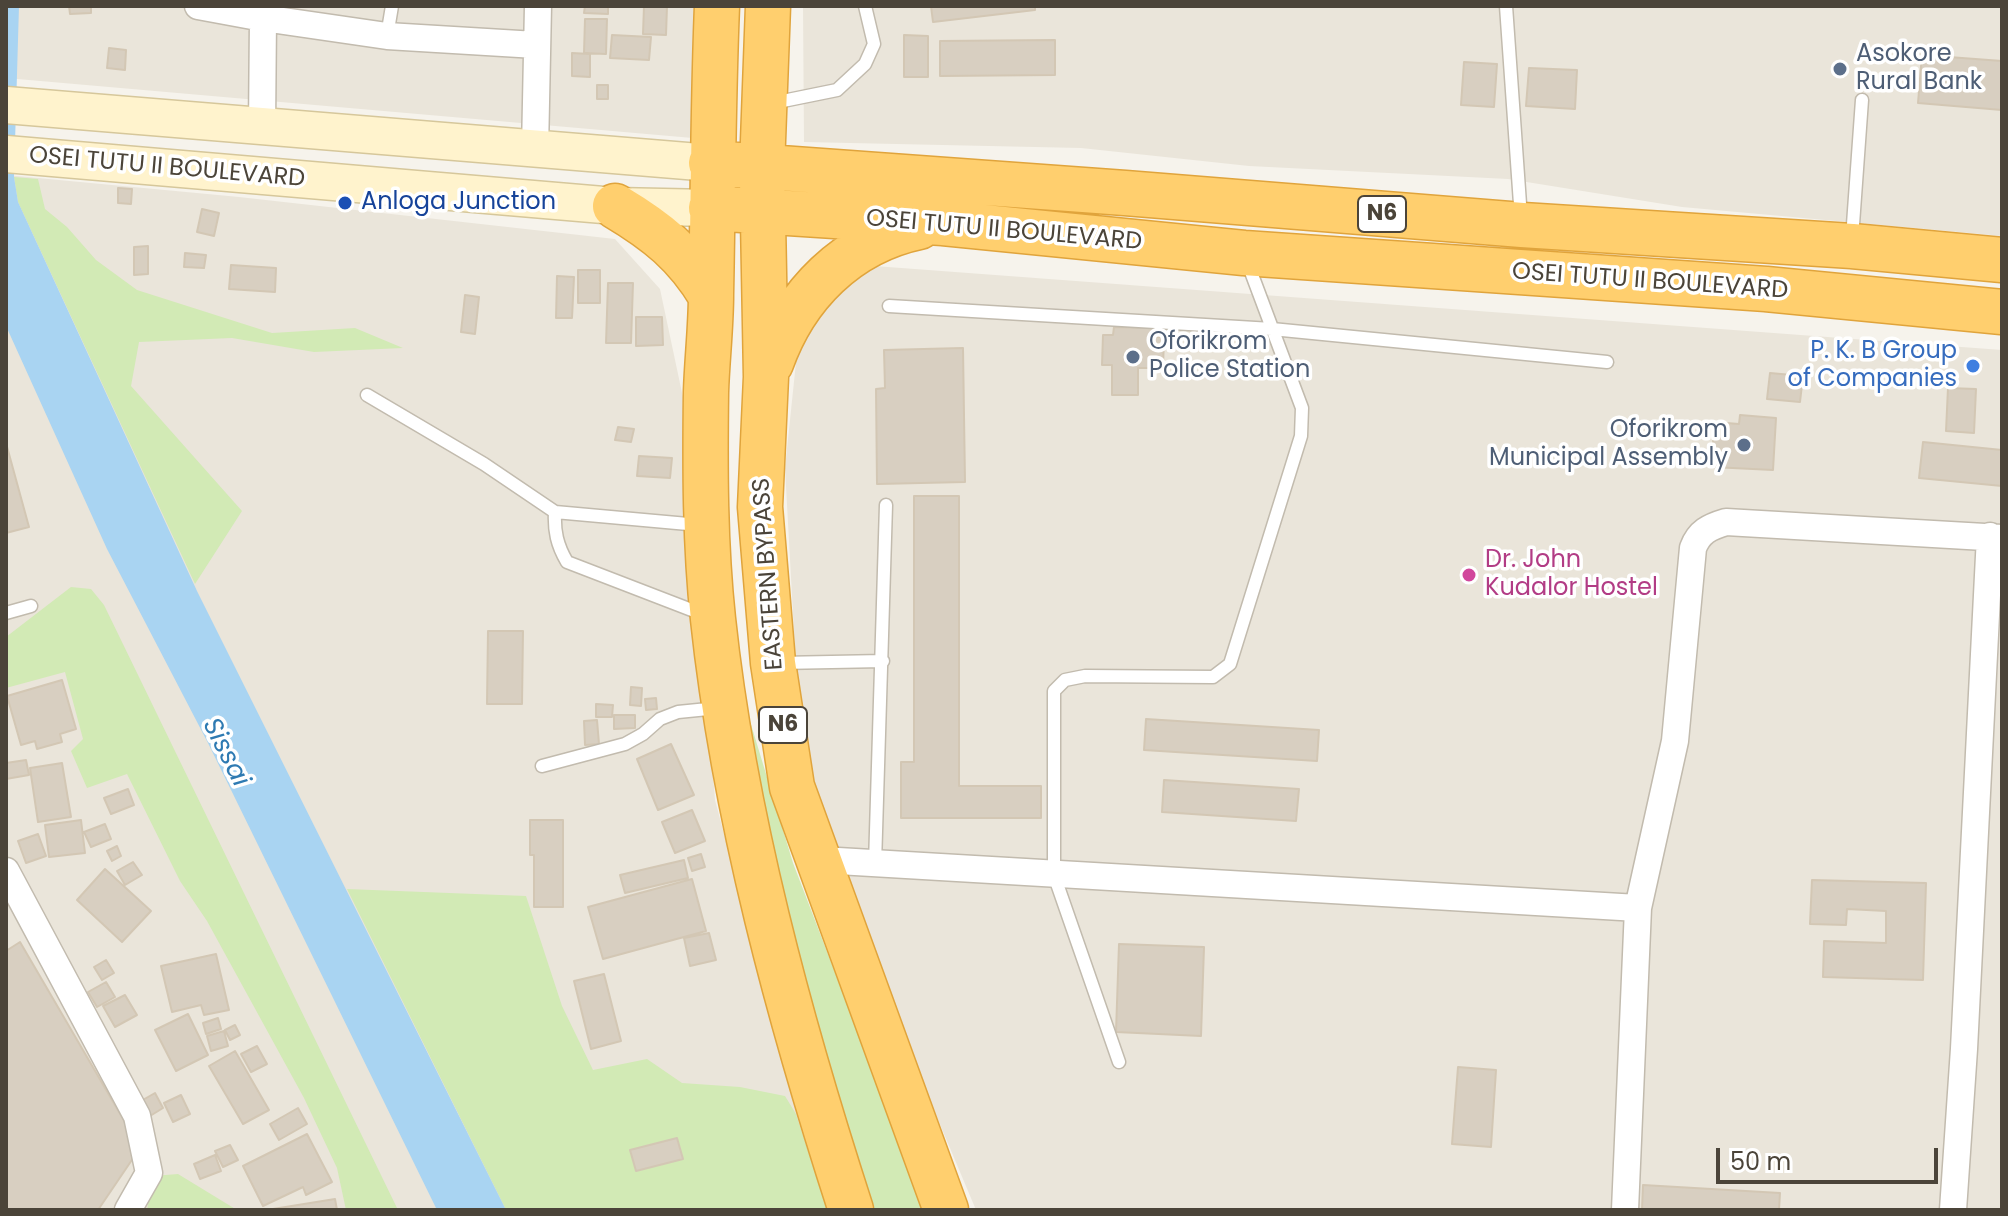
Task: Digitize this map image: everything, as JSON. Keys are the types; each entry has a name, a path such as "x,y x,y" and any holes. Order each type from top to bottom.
{"highway":[{"path":"711,163 717,6"},
{"name":"EASTERN BYPASS","path":"768,6 762,168 766,377 760,507 773,663 792,787 946,1210"},
{"name":"OSEI TUTU II BOULEVARD","path":"711,163 1110,191 1522,225 1852,246 2002,260"},
{"name":"N6","path":"711,163 711,296 706,390 707,526 713,618 732,756 762,892 806,1062 851,1210"},
{"path":"615,206 671,245 696,270 711,296"},
{"name":"OSEI TUTU II BOULEVARD","path":"711,208 943,223 1244,253 1766,289 2002,312"},
{"path":"766,377 780,338 801,302 830,272 864,248 902,231 943,223"}],"main road":[{"name":"OSEI TUTU II BOULEVARD","path":"6,105 711,163"},
{"name":"OSEI TUTU II BOULEVARD","path":"6,154 615,206 711,208"}],"street":[{"path":"198,6 263,18 297,14 387,36 536,45"},
{"path":"535,150 538,6"},
{"path":"262,128 263,18"},
{"path":"1625,1210 1638,908 1675,741 1693,548 1698,536 1710,527 1726,522 1996,537 1953,1210"},
{"path":"821,860 1638,908"},
{"path":"6,871 137,1116 149,1173 128,1210"}],"lane":[{"path":"387,36 392,6"},
{"path":"764,105 837,90 865,64 874,44 865,6"},
{"path":"1506,6 1522,225"},
{"path":"1852,246 1862,100"},
{"path":"1119,1062 1054,875 1054,691 1065,680 1085,676 1213,677 1230,664 1301,436 1302,408 1244,253"},
{"path":"889,306 1272,329 1607,362"},
{"path":"367,395 484,464 555,512 707,526"},
{"path":"875,864 886,505"},
{"path":"555,512 557,539 567,562 713,618"},
{"path":"6,613 31,606"},
{"path":"773,663 883,661"},
{"path":"542,766 625,744 660,719 678,712 725,707"}],"shaded area":[{"path":"6,6 701,6 704,139 6,78"},
{"path":"803,6 2002,6 2002,236 1682,207 1508,179 1249,166 1081,148 804,142"},
{"path":"6,175 239,197 615,239 660,289 685,407 715,800 789,1078 831,1210 6,1210"},
{"path":"861,265 2002,350 2002,1210 976,1210 910,1053 800,742 785,468 800,324"}],"green space":[{"path":"14,177 38,179 45,209 67,227 96,260 137,290 272,333 355,328 403,348 314,352 232,338 139,342 131,386 242,511 195,584 18,202"},
{"path":"71,587 91,589 104,605 398,1210 346,1210 337,1168 304,1098 207,921 180,881 127,774 87,788 71,751 83,739 65,672 6,688 6,637"},
{"path":"743,698 793,863 854,1022 937,1210 874,1210 776,896"},
{"path":"347,889 526,896 562,1006 593,1070 647,1059 682,1083 740,1087 785,1096 796,1114 827,1210 506,1210"},
{"path":"178,1174 237,1210 147,1210 153,1176"}],"water":[{"name":"Sissai","path":"6,6 19,6 14,177 18,202 197,591 506,1210 437,1210 208,743 107,549 6,326"}],"building":[{"path":"69,6 91,6 91,13 70,14"},
{"path":"585,6 608,6 608,14 584,13"},
{"path":"644,6 667,6 666,35 643,34"},
{"path":"931,6 1035,6 1035,10 933,22"},
{"path":"585,19 607,19 606,54 584,53"},
{"path":"612,35 651,37 649,60 610,58"},
{"path":"904,35 928,36 928,77 904,77"},
{"path":"1055,40 1055,75 940,76 940,41"},
{"path":"109,48 126,50 125,70 107,68"},
{"path":"572,53 590,54 590,77 572,76"},
{"path":"1922,55 2002,61 2002,110 1918,103"},
{"path":"1464,62 1497,64 1494,107 1461,105"},
{"path":"1529,68 1577,70 1575,109 1526,106"},
{"path":"597,85 608,85 608,99 597,99"},
{"path":"118,188 132,189 131,204 118,203"},
{"path":"202,209 219,213 214,236 197,232"},
{"path":"148,246 148,274 134,275 134,247"},
{"path":"185,253 206,255 204,268 184,267"},
{"path":"231,265 276,268 275,292 229,289"},
{"path":"578,270 600,270 600,303 578,303"},
{"path":"557,276 574,277 572,318 556,318"},
{"path":"608,283 633,283 631,343 606,343"},
{"path":"465,295 479,297 475,334 461,332"},
{"path":"636,317 662,317 663,345 636,346"},
{"path":"1114,327 1156,328 1156,337 1164,337 1163,368 1138,368 1138,395 1112,395 1112,365 1102,365 1103,335 1113,335"},
{"path":"963,348 965,482 877,484 876,389 885,388 884,350"},
{"path":"1770,373 1803,376 1800,402 1767,399"},
{"path":"1948,388 1976,389 1974,433 1946,431"},
{"name":"Oforikrom Municipal Assembly","path":"1740,415 1776,418 1773,470 1712,467 1714,422 1739,424"},
{"path":"618,427 634,429 631,442 615,440"},
{"path":"1923,442 2002,450 2002,486 1919,478"},
{"path":"6,443 29,527 6,533"},
{"path":"639,456 672,458 670,478 637,476"},
{"path":"914,496 959,496 959,786 1041,786 1041,818 901,818 901,762 914,762"},
{"path":"488,631 523,631 522,704 487,704"},
{"path":"62,680 76,729 60,734 62,742 37,749 35,741 21,745 7,696"},
{"path":"631,687 642,688 641,706 630,705"},
{"path":"656,698 657,709 646,710 645,699"},
{"path":"596,704 613,705 612,717 596,717"},
{"path":"614,715 635,715 635,728 614,729"},
{"path":"1146,719 1319,730 1317,761 1144,750"},
{"path":"597,720 599,744 585,745 584,721"},
{"path":"671,744 694,795 658,810 637,759"},
{"path":"26,760 29,775 6,779 6,763"},
{"path":"62,763 71,817 38,822 30,768"},
{"path":"1164,780 1299,789 1296,821 1162,812"},
{"path":"128,789 134,805 111,814 104,798"},
{"path":"692,810 705,841 675,853 662,822"},
{"path":"81,820 85,853 49,857 45,825"},
{"path":"530,820 563,820 563,907 534,907"},
{"path":"105,824 111,839 91,847 84,832"},
{"path":"38,834 46,856 26,863 18,841"},
{"path":"117,846 121,856 112,861 107,851"},
{"path":"701,854 705,867 692,871 688,858"},
{"path":"684,860 688,878 625,893 620,875"},
{"path":"133,862 142,875 125,885 117,871"},
{"path":"105,869 151,911 122,942 77,900"},
{"path":"692,879 706,931 603,959 588,907"},
{"path":"1812,880 1926,883 1923,980 1823,977 1824,941 1886,943 1886,911 1847,909 1846,925 1810,924"},
{"path":"709,933 716,960 690,966 684,938"},
{"path":"20,942 140,1148 98,1210 6,1210 6,951"},
{"path":"1119,944 1204,947 1201,1036 1116,1032"},
{"path":"216,954 229,1010 204,1015 201,1005 172,1012 161,966"},
{"path":"106,960 114,973 102,980 94,967"},
{"path":"604,974 621,1041 591,1049 574,981"},
{"path":"106,982 115,997 97,1007 88,992"},
{"path":"125,995 137,1015 115,1027 103,1006"},
{"path":"188,1014 208,1055 176,1071 155,1030"},
{"path":"218,1018 221,1029 206,1034 203,1023"},
{"path":"235,1025 240,1035 230,1040 225,1030"},
{"path":"224,1031 228,1046 211,1051 207,1036"},
{"path":"257,1046 267,1064 251,1072 241,1054"},
{"path":"235,1051 269,1110 243,1124 209,1066"},
{"path":"1458,1067 1496,1070 1491,1147 1452,1144"},
{"path":"155,1093 163,1108 150,1116 141,1101"},
{"path":"181,1095 190,1114 173,1122 164,1103"},
{"path":"298,1108 307,1124 279,1140 270,1124"},
{"path":"307,1134 332,1182 306,1195 303,1187 263,1206 243,1166"},
{"path":"677,1138 683,1159 636,1171 630,1150"},
{"path":"230,1145 238,1160 223,1167 215,1151"},
{"path":"215,1155 221,1171 200,1179 194,1164"},
{"path":"1643,1185 1780,1193 1779,1210 1642,1210"},
{"path":"335,1199 337,1210 273,1210 273,1209"}],"place":[{"name":"Asokore Rural Bank","path":"1840,69"},
{"name":"Anloga Junction","path":"345,203"},
{"name":"Oforikrom Police Station","path":"1133,357"},
{"name":"P. K. B Group of Companies","path":"1973,366"},
{"name":"Oforikrom Municipal Assembly","path":"1744,445"},
{"name":"Dr. John Kudalor Hostel","path":"1469,575"}]}
